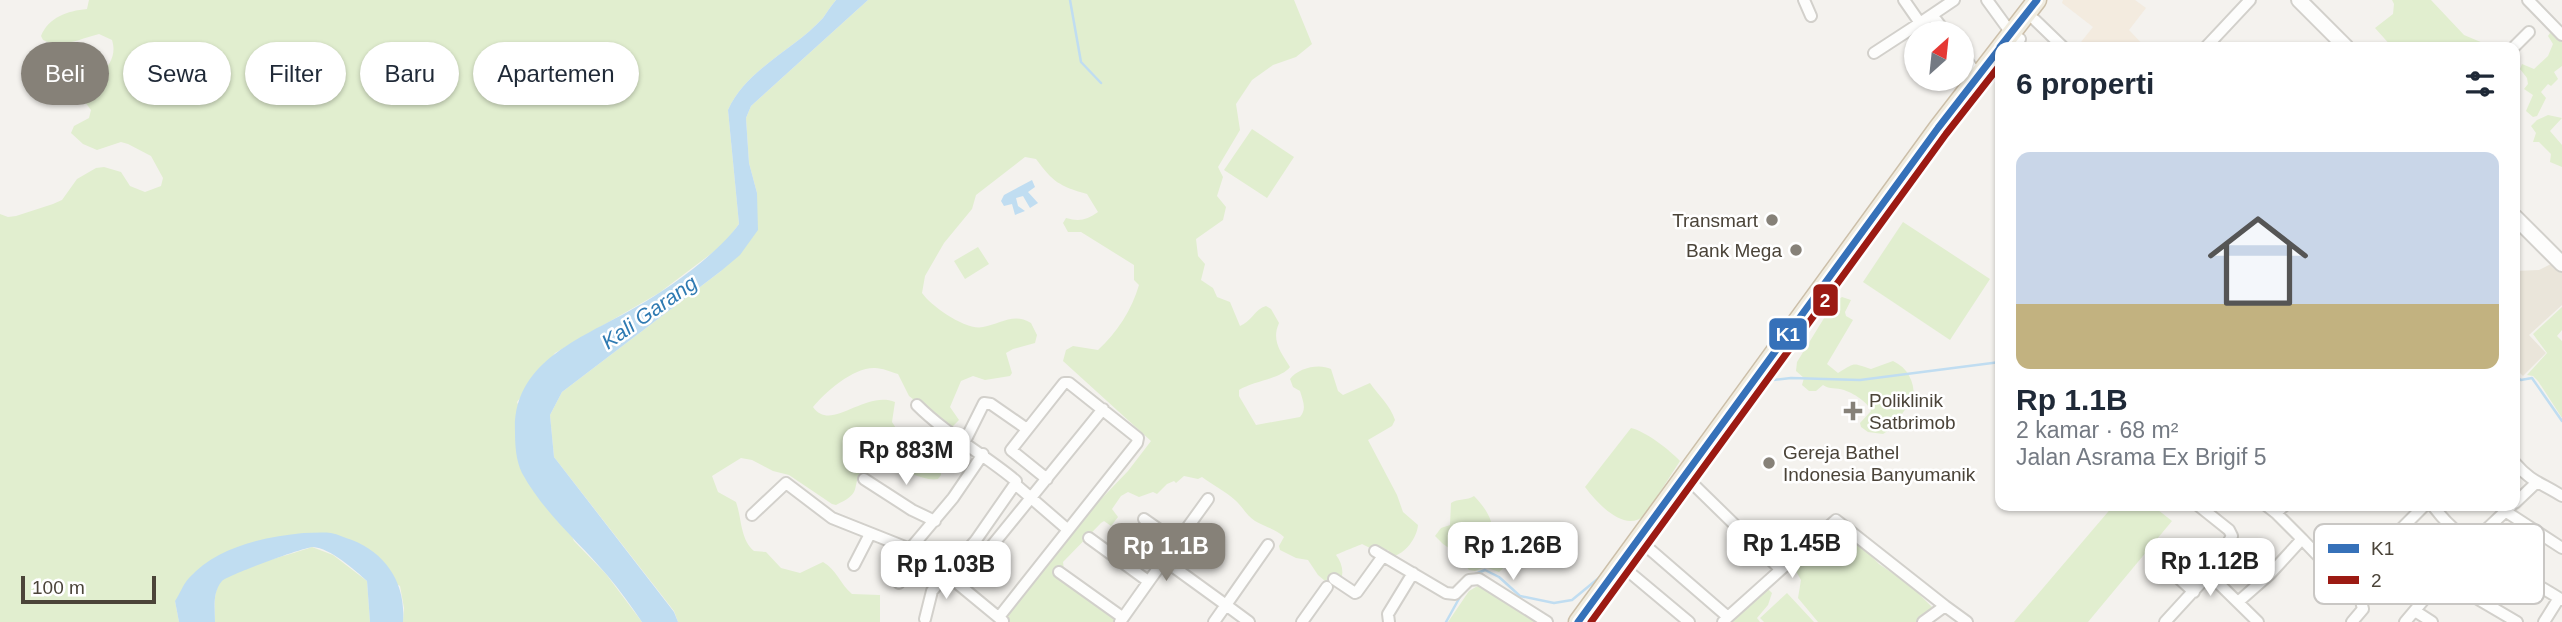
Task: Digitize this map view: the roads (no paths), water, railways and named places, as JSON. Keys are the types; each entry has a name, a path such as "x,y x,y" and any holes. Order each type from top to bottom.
{"highway":[{"path":"2015,40 2037,0"},
{"path":"2015,40 2051,0"},
{"path":"1963,106 1978,76 1995,59"},
{"path":"1592,622 1628,571 1644,542 1763,377 1963,106 1995,71"},
{"path":"1578,622 1692,483 1763,377"}],"street":[{"path":"1804,0 1811,16"},
{"path":"1904,0 1919,21"},
{"path":"1924,21 1954,0"},
{"path":"1987,0 2015,40"},
{"path":"2211,42 2250,0"},
{"path":"2299,0 2341,42"},
{"path":"2528,0 2560,30"},
{"path":"1933,16 1937,21"},
{"path":"2035,20 2058,42"},
{"path":"2519,42 2529,32"},
{"path":"1874,53 1904,33"},
{"path":"1974,70 1978,76"},
{"path":"2520,222 2562,264"},
{"path":"775,476 832,517 912,551 946,574 1001,620 1067,529 1138,440 1103,409 1069,383 1064,383 1012,450 1047,479"},
{"path":"964,443 984,402 1027,429"},
{"path":"917,405 949,433 983,454 1016,481 1015,484 1067,529"},
{"path":"960,585 1103,409"},
{"path":"900,583 912,551 983,454"},
{"path":"2520,468 2536,483 2562,496"},
{"path":"864,479 934,521"},
{"path":"752,514 786,483"},
{"path":"1692,483 1780,569"},
{"path":"2520,498 2536,483"},
{"path":"925,619 932,591 976,540 1015,484"},
{"path":"1059,572 1121,619 1208,499"},
{"path":"2165,622 2209,574 2232,535 2205,511"},
{"path":"2278,511 2314,551"},
{"path":"2406,524 2419,511"},
{"path":"2493,524 2507,511"},
{"path":"2516,511 2532,524"},
{"path":"1144,519 1177,542"},
{"path":"1644,542 1726,619 1838,520 1966,622"},
{"path":"854,565 870,534"},
{"path":"2544,534 2562,548"},
{"path":"1089,538 1149,580"},
{"path":"2238,602 2270,574 2302,539"},
{"path":"1214,622 1268,545"},
{"path":"1302,622 1331,583 1357,592 1379,554 1450,594 1455,594 1466,583 1479,579 1546,622"},
{"path":"2152,554 2194,592"},
{"path":"1164,560 1249,622"},
{"path":"1628,571 1689,622"},
{"path":"1389,622 1388,614 1413,573"},
{"path":"2209,574 2255,618"},
{"path":"2544,589 2560,599 2544,622"},
{"path":"2340,622 2350,622 2362,611 2361,604"},
{"path":"2405,622 2420,604"},
{"path":"2486,604 2517,622"},
{"path":"1923,622 1945,606"},
{"path":"2414,611 2432,622"}],"water":[{"name":"Kali Garang","path":"836,0 868,0 751,106 746,118 749,163 757,193 758,230 740,255 721,271 562,392 550,415 554,457 674,612 678,622 642,622 612,581 540,501 522,473 516,448 517,407 525,386 555,354 678,280 718,247 739,224 728,110 746,83 823,18"},
{"path":"1032,180 1035,187 1028,192 1038,203 1030,208 1023,196 1016,198 1018,206 1025,211 1015,215 1012,204 1004,206 1001,201 1004,195"},
{"path":"303,533 336,534 375,553 392,572 397,583 403,608 403,622 370,622 367,581 334,555 313,547 266,562 222,581 215,596 215,622 179,622 175,601 187,580 200,567 242,545"}],"waterway":[{"path":"1070,0 1081,62 1101,83"},
{"path":"1763,381 1791,378 1860,380 1995,363"},
{"path":"2520,379 2532,378 2562,421"},
{"path":"1473,575 1485,570 1499,577 1520,596 1554,603 1572,600 1600,577"},
{"path":"1446,622 1461,595"}],"place":[{"name":"Transmart","path":"1772,220"},
{"name":"Bank Mega","path":"1796,250"},
{"name":"Poliklinik Satbrimob","path":"1853,411"},
{"name":"Gereja Bathel Indonesia Banyumanik","path":"1769,463"}]}
